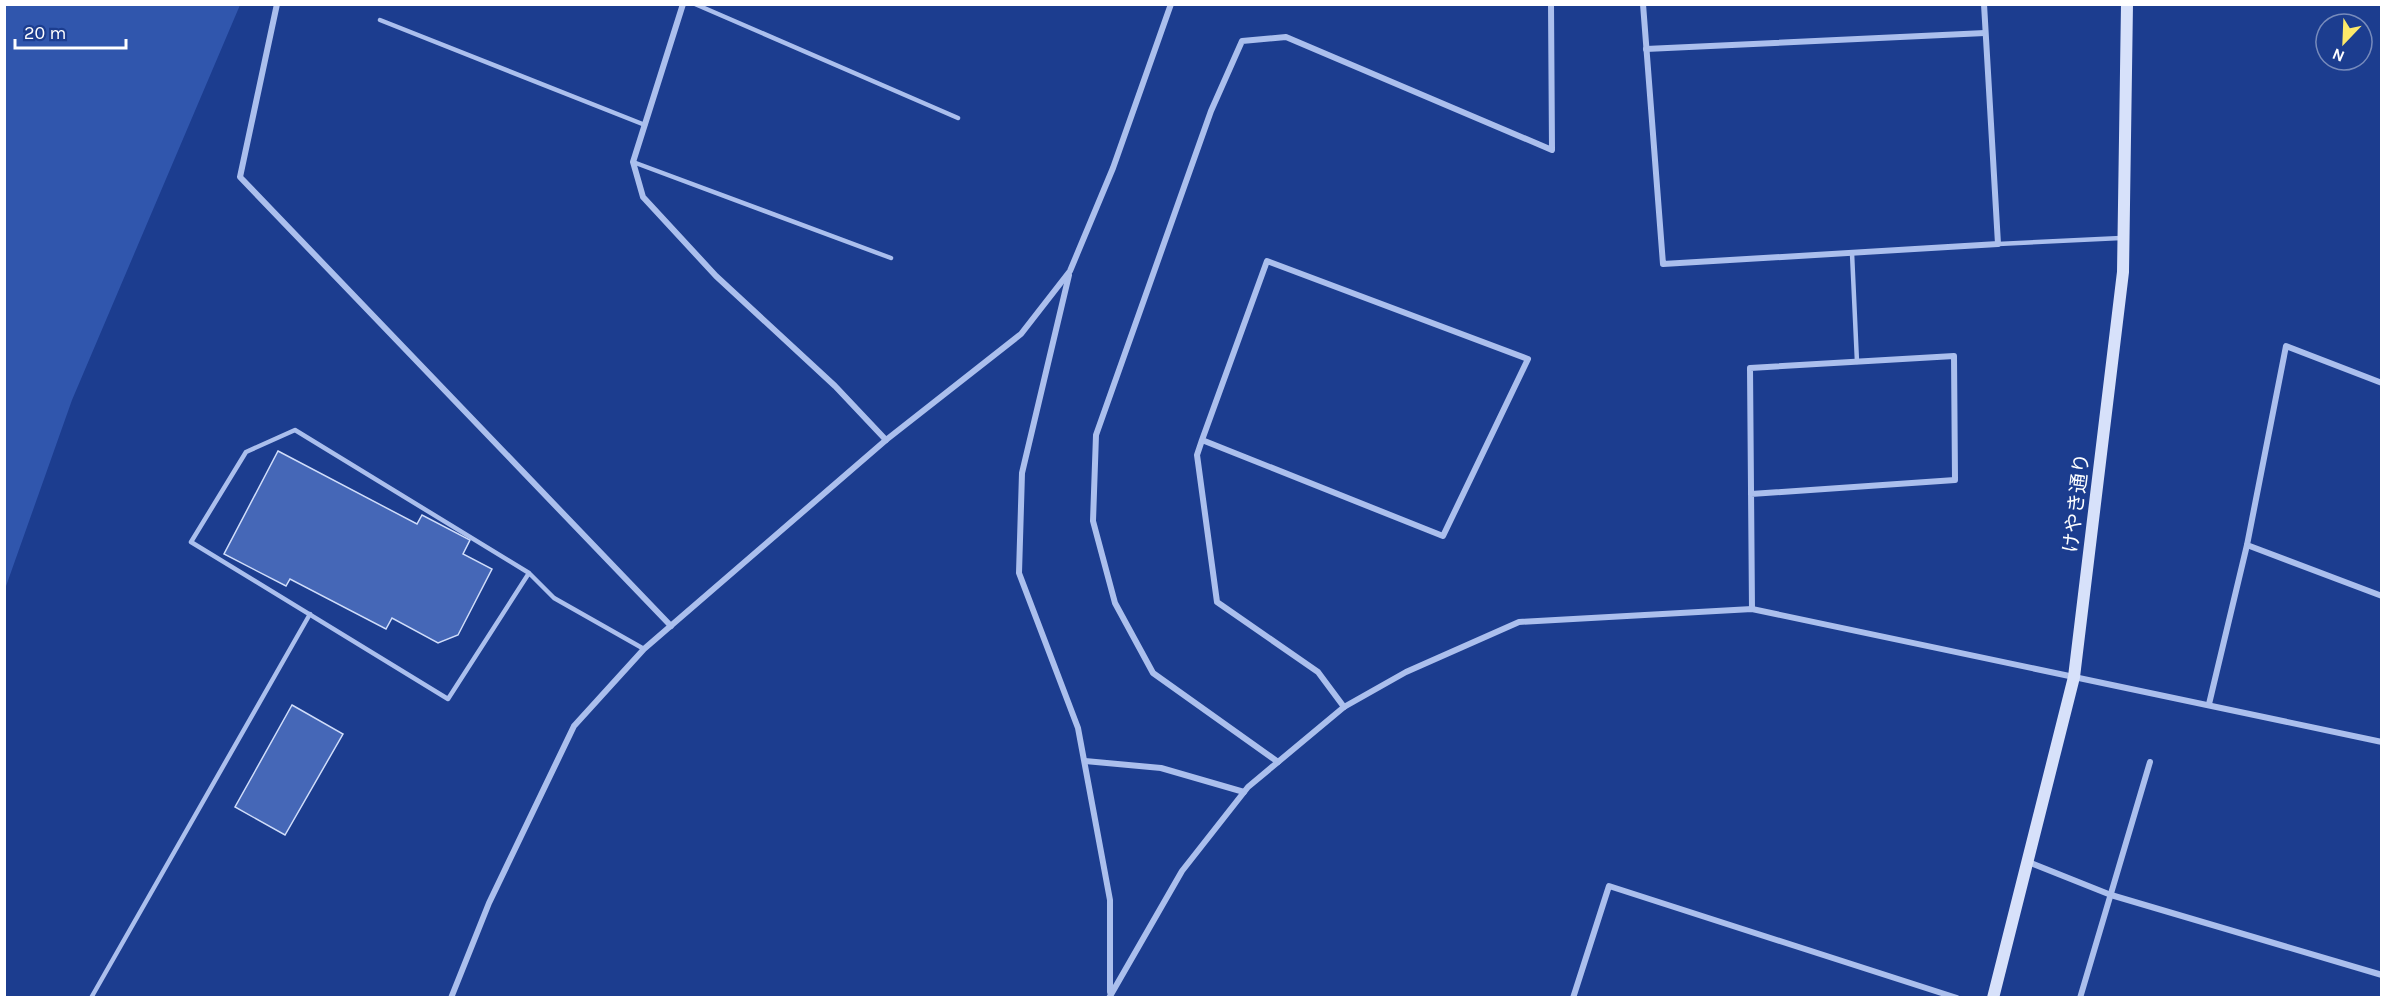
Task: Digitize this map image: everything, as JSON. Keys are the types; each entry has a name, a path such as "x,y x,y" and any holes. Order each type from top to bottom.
{"street":[{"path":"277,4 240,177 671,626"},
{"path":"683,4 633,162 643,197 716,276 835,386 886,440"},
{"path":"1110,995 1110,900 1078,728 1019,573 1022,473 1070,271 1113,168 1171,4"},
{"path":"1278,762 1153,673 1115,603 1093,522 1096,435 1211,111 1242,41 1286,37 1552,150 1551,4"},
{"path":"1643,4 1663,264 1998,244 1984,4"},
{"name":"けやき通り","path":"1993,998 2074,677 2124,272 2127,4"},
{"path":"1646,49 1985,33"},
{"path":"1202,441 1443,536 1528,359 1267,261 1202,441 1197,455 1217,602 1318,672 1344,707"},
{"path":"451,998 489,903 574,726 644,649 886,440 1021,334 1070,271"},
{"path":"2209,704 2247,544 2286,346 2382,383"},
{"path":"1751,494 1955,480 1954,356 1750,368 1751,494 1752,609"},
{"path":"2247,544 2382,596"},
{"path":"1110,995 1182,871 1244,792 1344,707 1406,672 1519,622 1752,609 2382,742"},
{"path":"1085,761 1161,768 1244,792"},
{"path":"2080,998 2150,762"},
{"path":"2027,862 2111,896 2382,975"},
{"path":"1573,998 1609,886 1957,998"}],"lane":[{"path":"695,4 958,118"},
{"path":"380,20 645,125"},
{"path":"633,162 891,258"},
{"path":"1998,244 2124,238"},
{"path":"1852,253 1857,362"},
{"path":"529,573 448,699 191,542 246,452 295,430 529,573 554,598 644,649"},
{"path":"91,998 310,614"}],"shaded area":[{"path":"5,4 240,5 72,400 5,589"}],"building":[{"path":"278,451 417,524 422,515 470,540 463,554 492,569 458,635 438,643 392,618 386,629 290,579 286,586 224,554"},
{"path":"292,705 343,734 285,835 235,807"}]}
